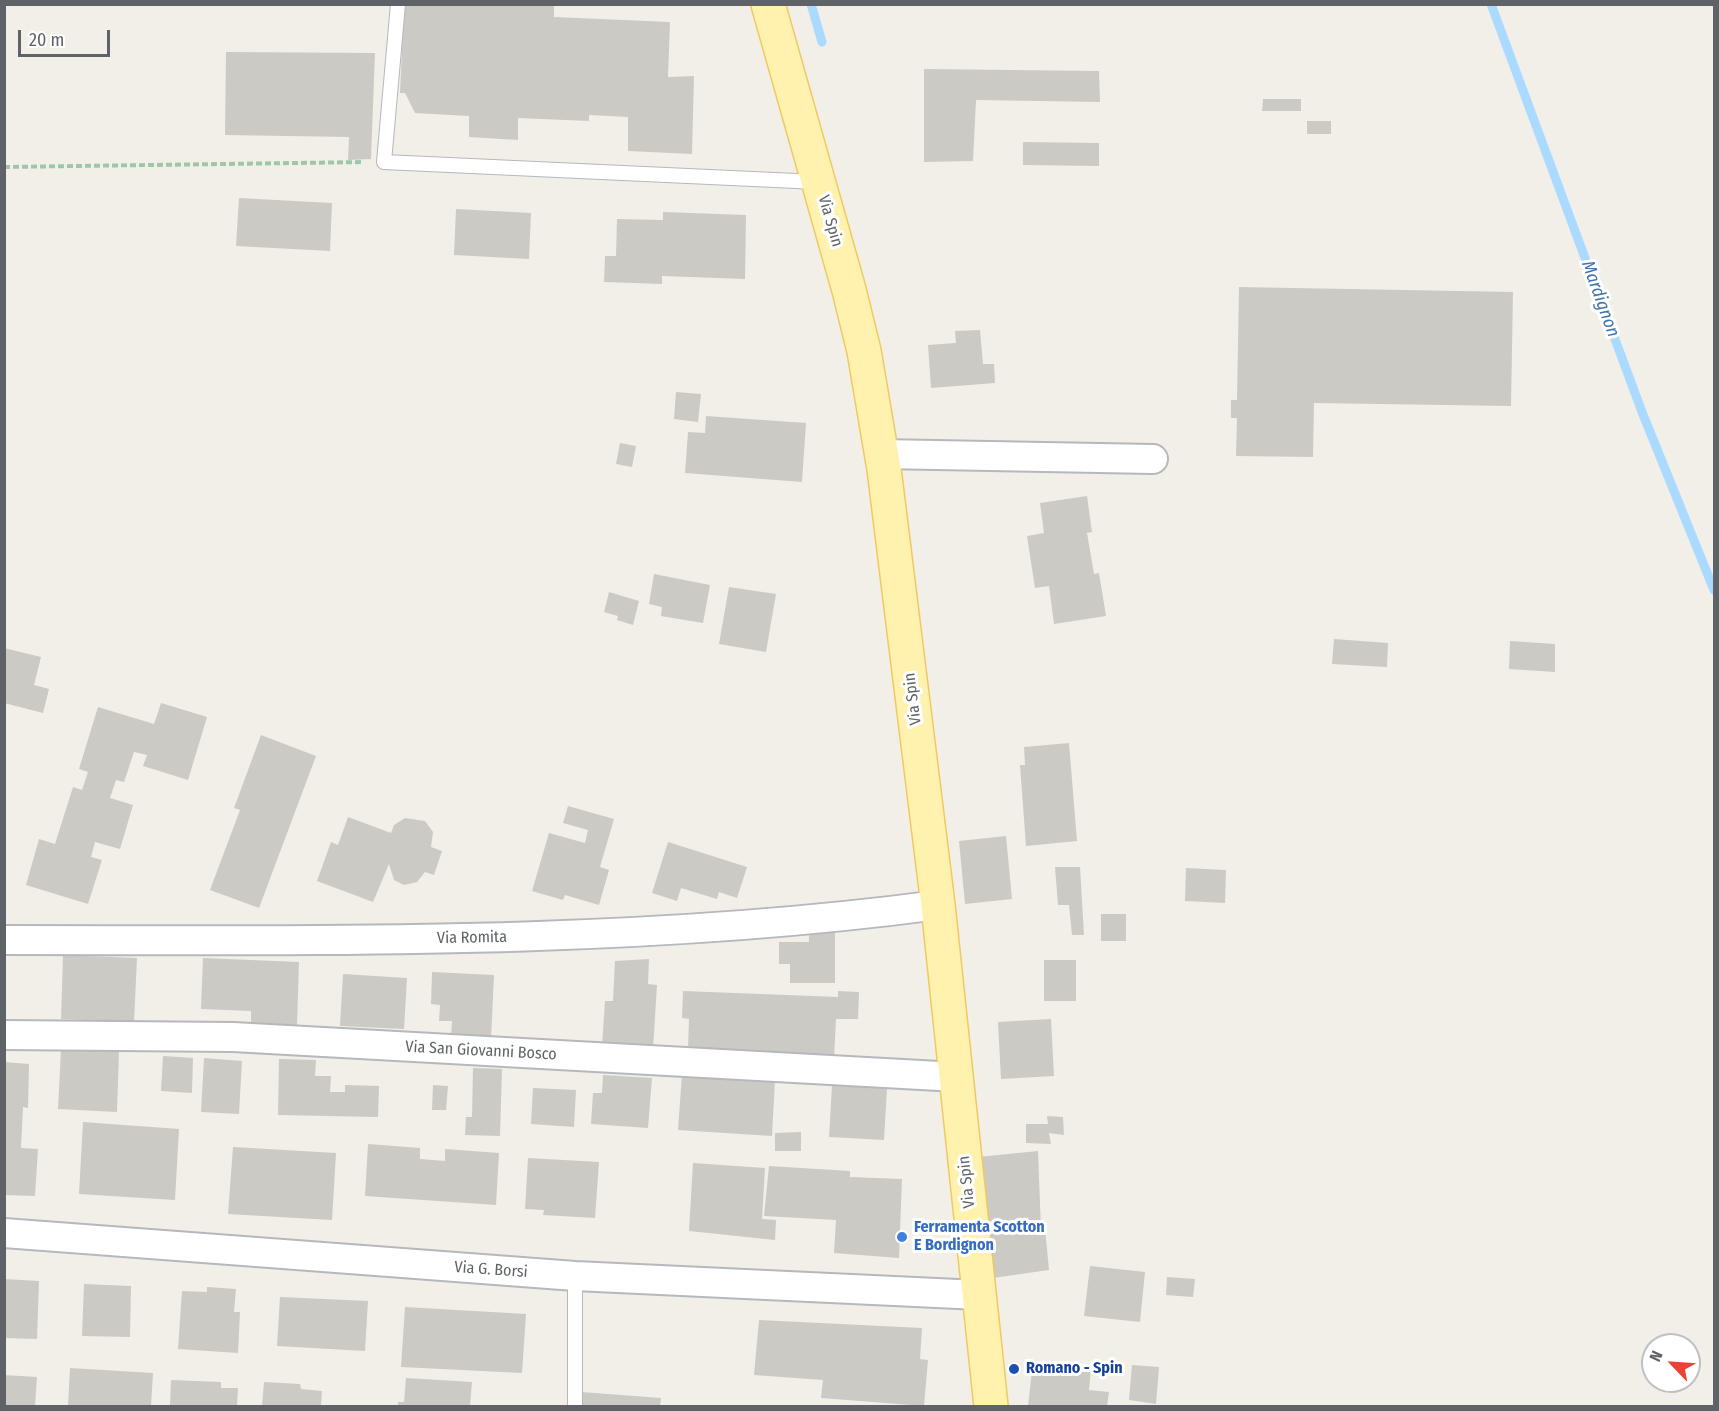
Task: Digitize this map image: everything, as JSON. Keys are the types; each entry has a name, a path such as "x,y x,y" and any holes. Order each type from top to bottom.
{"main road":[{"name":"Via Spin","path":"768,4 864,351 881,454 938,905 991,1407"}],"street":[{"path":"881,454 1153,459"},
{"name":"Via Romita","path":"4,940 374,941 527,937 696,929 938,905"},
{"name":"Via San Giovanni Bosco","path":"4,1035 233,1037 957,1077"},
{"name":"Via G. Borsi","path":"4,1233 575,1276 979,1295"}],"lane":[{"path":"398,4 384,162 819,182"},
{"path":"574,1407 575,1276"}],"path":[{"path":"4,167 384,162"}],"building":[{"path":"404,4 554,4 554,17 670,22 668,77 694,76 692,154 628,151 628,117 589,115 589,121 518,118 518,140 469,137 469,116 415,113 405,93 400,93"},
{"path":"226,52 375,53 371,159 348,160 349,137 225,135"},
{"path":"924,69 1099,71 1100,102 976,100 973,161 924,162"},
{"path":"1263,99 1301,99 1301,111 1262,111"},
{"path":"1307,121 1331,121 1331,134 1307,134"},
{"path":"1023,142 1099,143 1099,166 1023,165"},
{"path":"239,198 332,203 330,251 236,246"},
{"path":"456,209 531,213 529,259 454,255"},
{"path":"663,212 746,215 745,279 662,276 662,284 604,282 605,256 616,256 617,219 663,220"},
{"path":"1239,287 1513,292 1511,406 1314,403 1313,457 1236,456 1237,418 1231,418 1231,400 1237,400"},
{"path":"980,330 983,364 994,364 995,383 931,388 928,345 956,343 955,331"},
{"path":"676,392 701,394 698,422 674,419"},
{"path":"706,416 806,423 802,482 685,473 688,432 705,433"},
{"path":"620,443 636,446 632,467 616,464"},
{"path":"1087,496 1092,532 1087,533 1094,574 1099,573 1106,616 1054,624 1049,586 1035,588 1027,536 1044,533 1040,503"},
{"path":"654,574 710,585 703,623 661,616 662,607 649,604"},
{"path":"729,587 776,594 766,652 719,644"},
{"path":"609,592 639,601 633,625 617,620 618,616 604,612"},
{"path":"1334,639 1388,643 1387,667 1332,664"},
{"path":"1510,641 1555,644 1555,672 1509,669"},
{"path":"4,648 41,657 34,685 49,689 43,713 4,703"},
{"path":"161,703 207,717 188,780 143,766 147,755 134,752 124,782 116,780 110,798 133,805 120,849 95,842 91,857 102,860 88,904 26,885 39,839 55,844 73,787 82,790 88,772 79,769 98,707 154,724"},
{"path":"261,735 316,756 259,908 210,890 240,810 234,808"},
{"path":"1069,743 1077,841 1026,846 1020,765 1025,765 1024,747"},
{"path":"568,806 614,819 600,867 609,870 599,905 565,895 563,900 532,891 549,833 585,843 588,830 563,823"},
{"path":"348,817 391,833 394,825 405,818 425,821 433,832 431,847 442,851 434,875 425,872 417,882 404,885 394,880 389,864 373,902 317,881 331,842 338,845"},
{"path":"1006,836 1012,899 965,904 959,841"},
{"path":"668,842 747,867 737,898 719,892 717,899 681,888 677,901 652,893"},
{"path":"1055,867 1080,867 1084,935 1072,935 1069,905 1058,905"},
{"path":"1186,868 1226,870 1225,903 1185,901"},
{"path":"1101,914 1126,914 1126,941 1101,941"},
{"path":"835,931 835,983 790,983 790,964 779,964 779,942 809,942 809,932"},
{"path":"63,955 137,958 134,1022 61,1019"},
{"path":"203,958 299,962 297,1025 251,1023 251,1011 201,1009"},
{"path":"649,959 648,984 657,985 653,1049 602,1046 605,1001 613,1001 615,961"},
{"path":"1044,960 1076,960 1076,1001 1044,1001"},
{"path":"432,972 494,975 491,1039 451,1037 452,1021 439,1021 440,1005 431,1004"},
{"path":"343,974 407,978 404,1029 340,1026"},
{"path":"683,991 838,997 838,991 859,992 858,1019 836,1019 834,1059 688,1049 689,1019 682,1018"},
{"path":"1051,1019 1054,1076 1001,1079 998,1022"},
{"path":"61,1049 119,1052 117,1112 58,1109"},
{"path":"163,1056 193,1058 192,1093 161,1091"},
{"path":"204,1058 242,1061 239,1114 201,1112"},
{"path":"279,1059 316,1060 315,1076 331,1076 330,1092 345,1092 345,1085 379,1086 378,1117 278,1115"},
{"path":"4,1062 29,1064 28,1108 23,1107 21,1148 38,1149 35,1196 4,1195"},
{"path":"473,1068 502,1069 500,1136 465,1135 466,1117 472,1117"},
{"path":"682,1074 775,1080 772,1136 678,1130"},
{"path":"603,1075 652,1078 648,1128 591,1124 593,1093 602,1093"},
{"path":"433,1085 448,1086 446,1110 432,1110"},
{"path":"832,1085 887,1088 884,1140 829,1137"},
{"path":"533,1088 576,1090 574,1127 531,1124"},
{"path":"1047,1116 1063,1117 1064,1135 1049,1133 1051,1144 1026,1143 1026,1124 1048,1124"},
{"path":"83,1122 179,1129 175,1200 79,1194"},
{"path":"801,1132 801,1151 775,1151 775,1133"},
{"path":"368,1144 420,1148 420,1159 445,1161 445,1149 499,1153 496,1205 365,1196"},
{"path":"233,1147 336,1153 332,1220 228,1214"},
{"path":"1038,1151 1041,1230 1045,1229 1049,1270 993,1278 978,1157"},
{"path":"528,1158 599,1162 595,1218 543,1215 544,1210 525,1209"},
{"path":"693,1163 765,1168 762,1219 776,1220 775,1240 689,1231"},
{"path":"769,1166 850,1171 850,1177 902,1179 899,1258 834,1253 836,1220 764,1216"},
{"path":"1090,1266 1145,1272 1140,1322 1084,1316"},
{"path":"1167,1277 1195,1279 1193,1297 1166,1295"},
{"path":"4,1279 39,1281 37,1339 4,1338"},
{"path":"84,1284 131,1286 130,1337 82,1336"},
{"path":"207,1287 236,1289 234,1312 240,1312 238,1353 178,1349 182,1291 207,1292"},
{"path":"280,1297 368,1301 365,1351 277,1346"},
{"path":"405,1307 526,1314 522,1373 401,1367"},
{"path":"759,1320 922,1328 920,1359 928,1360 924,1406 821,1398 823,1380 754,1375"},
{"path":"1033,1362 1091,1368 1089,1390 1109,1392 1107,1406 1028,1406"},
{"path":"1132,1365 1159,1367 1156,1404 1129,1400"},
{"path":"70,1368 153,1373 151,1406 68,1406"},
{"path":"4,1375 37,1377 35,1406 4,1406"},
{"path":"406,1378 472,1382 470,1406 398,1406 398,1402 404,1402"},
{"path":"171,1380 221,1382 221,1388 238,1388 237,1406 170,1406"},
{"path":"264,1382 300,1384 301,1389 322,1391 321,1406 262,1406"},
{"path":"581,1392 661,1398 660,1406 581,1406"}],"waterway":[{"path":"811,4 822,42"},
{"name":"Mardignon","path":"1491,4 1642,412 1714,590"}],"place":[{"name":"Ferramenta Scotton E Bordignon","path":"902,1237"},
{"name":"Romano - Spin","path":"1014,1369"}]}
